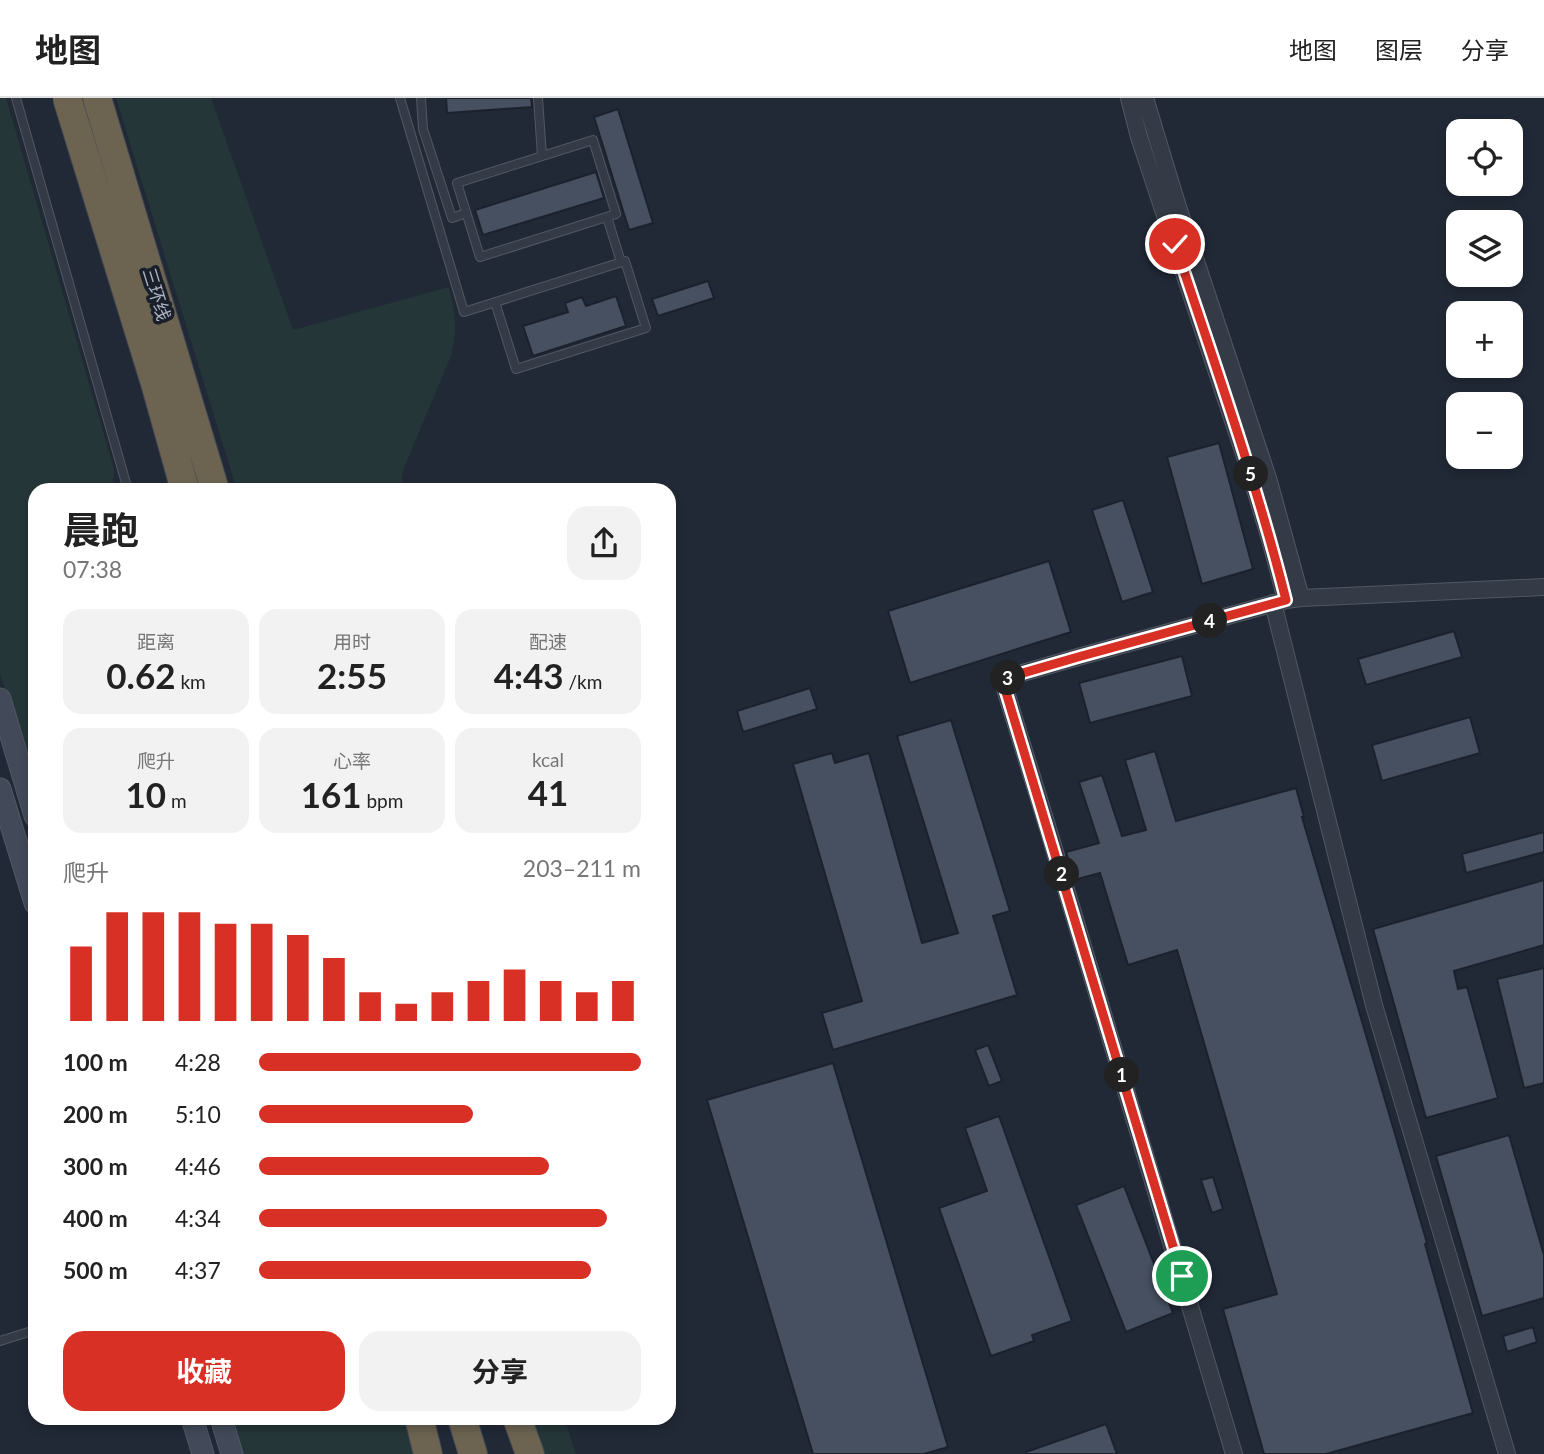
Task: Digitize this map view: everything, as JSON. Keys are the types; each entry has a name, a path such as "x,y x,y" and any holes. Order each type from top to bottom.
{"highway":[{"path":"67,98 183,483"},
{"name":"三环线","path":"97,98 213,483"},
{"path":"421,1425 428,1454"},
{"path":"465,1425 473,1454"},
{"path":"501,1425 511,1454"},
{"path":"520,1425 530,1454"}],"street":[{"path":"1129,98 1139,137 1272,543 1374,1005 1507,1454"},
{"path":"1145,98 1178,207 1268,478 1286,600"},
{"path":"1234,1454 1002,679 1286,600 1544,587"},
{"path":"0,698 28,792"},
{"path":"0,789 28,881"},
{"path":"194,1425 203,1454"},
{"path":"223,1425 232,1454"}],"lane":[{"path":"16,98 126,483"},
{"path":"400,98 464,312 495,302 621,262 625,261 646,328 516,369 495,302"},
{"path":"421,98 423,129 452,218 467,213"},
{"path":"538,98 542,156"},
{"path":"593,140 616,214 481,257 457,183 542,156 593,140"},
{"path":"607,217 621,262"},
{"path":"0,1341 28,1332"}],"shaded area":[{"path":"0,98 6,98 114,469 113,483 28,483 28,766 0,673"},
{"path":"116,98 211,98 293,330 449,287 455,322 451,356 403,470 402,483 235,483"},
{"path":"232,1425 411,1425 418,1454 241,1454"},
{"path":"529,1425 566,1425 576,1454 539,1454"}],"building":[{"path":"446,98 531,98 532,107 447,113"},
{"path":"618,109 653,223 629,230 594,117"},
{"path":"596,172 604,198 483,235 475,210"},
{"path":"708,281 714,298 658,316 652,299"},
{"path":"616,296 626,326 533,356 523,326 568,312 565,303 582,297 586,306"},
{"path":"1219,443 1253,569 1202,584 1167,457"},
{"path":"1123,500 1153,592 1122,602 1092,510"},
{"path":"1049,561 1071,632 910,683 888,611"},
{"path":"1454,631 1462,657 1366,685 1358,659"},
{"path":"1182,656 1192,696 1090,723 1079,683"},
{"path":"810,688 817,709 743,732 737,711"},
{"path":"1470,717 1480,753 1382,781 1372,745"},
{"path":"951,720 1010,911 993,916 1017,995 833,1050 822,1013 862,1001 793,764 832,753 835,763 869,753 922,943 958,933 897,736"},
{"path":"1155,751 1176,821 1296,788 1302,817 1427,1243 1425,1244 1473,1413 1326,1454 1264,1454 1223,1309 1277,1294 1177,950 1128,965 1100,873 1074,880 1066,852 1099,843 1079,782 1102,775 1122,836 1146,830 1125,760"},
{"path":"1544,832 1544,852 1466,873 1462,854"},
{"path":"1544,880 1544,945 1454,971 1458,989 1467,987 1498,1098 1426,1118 1373,929"},
{"path":"1544,968 1544,1083 1524,1088 1497,979"},
{"path":"988,1045 1002,1081 989,1086 975,1050"},
{"path":"833,1063 948,1447 924,1454 813,1454 707,1100"},
{"path":"999,1116 1072,1321 1032,1335 1034,1341 991,1356 939,1208 987,1191 965,1128"},
{"path":"1509,1135 1544,1255 1544,1298 1482,1316 1436,1156"},
{"path":"1213,1177 1223,1209 1212,1213 1201,1180"},
{"path":"1124,1186 1173,1313 1126,1332 1076,1205"},
{"path":"1533,1327 1537,1342 1507,1352 1503,1336"},
{"path":"1106,1424 1117,1454 1026,1454 1026,1452"}],"route":[{"path":"1175,244 1250,472 1286,600 1002,679 1182,1276"}]}
